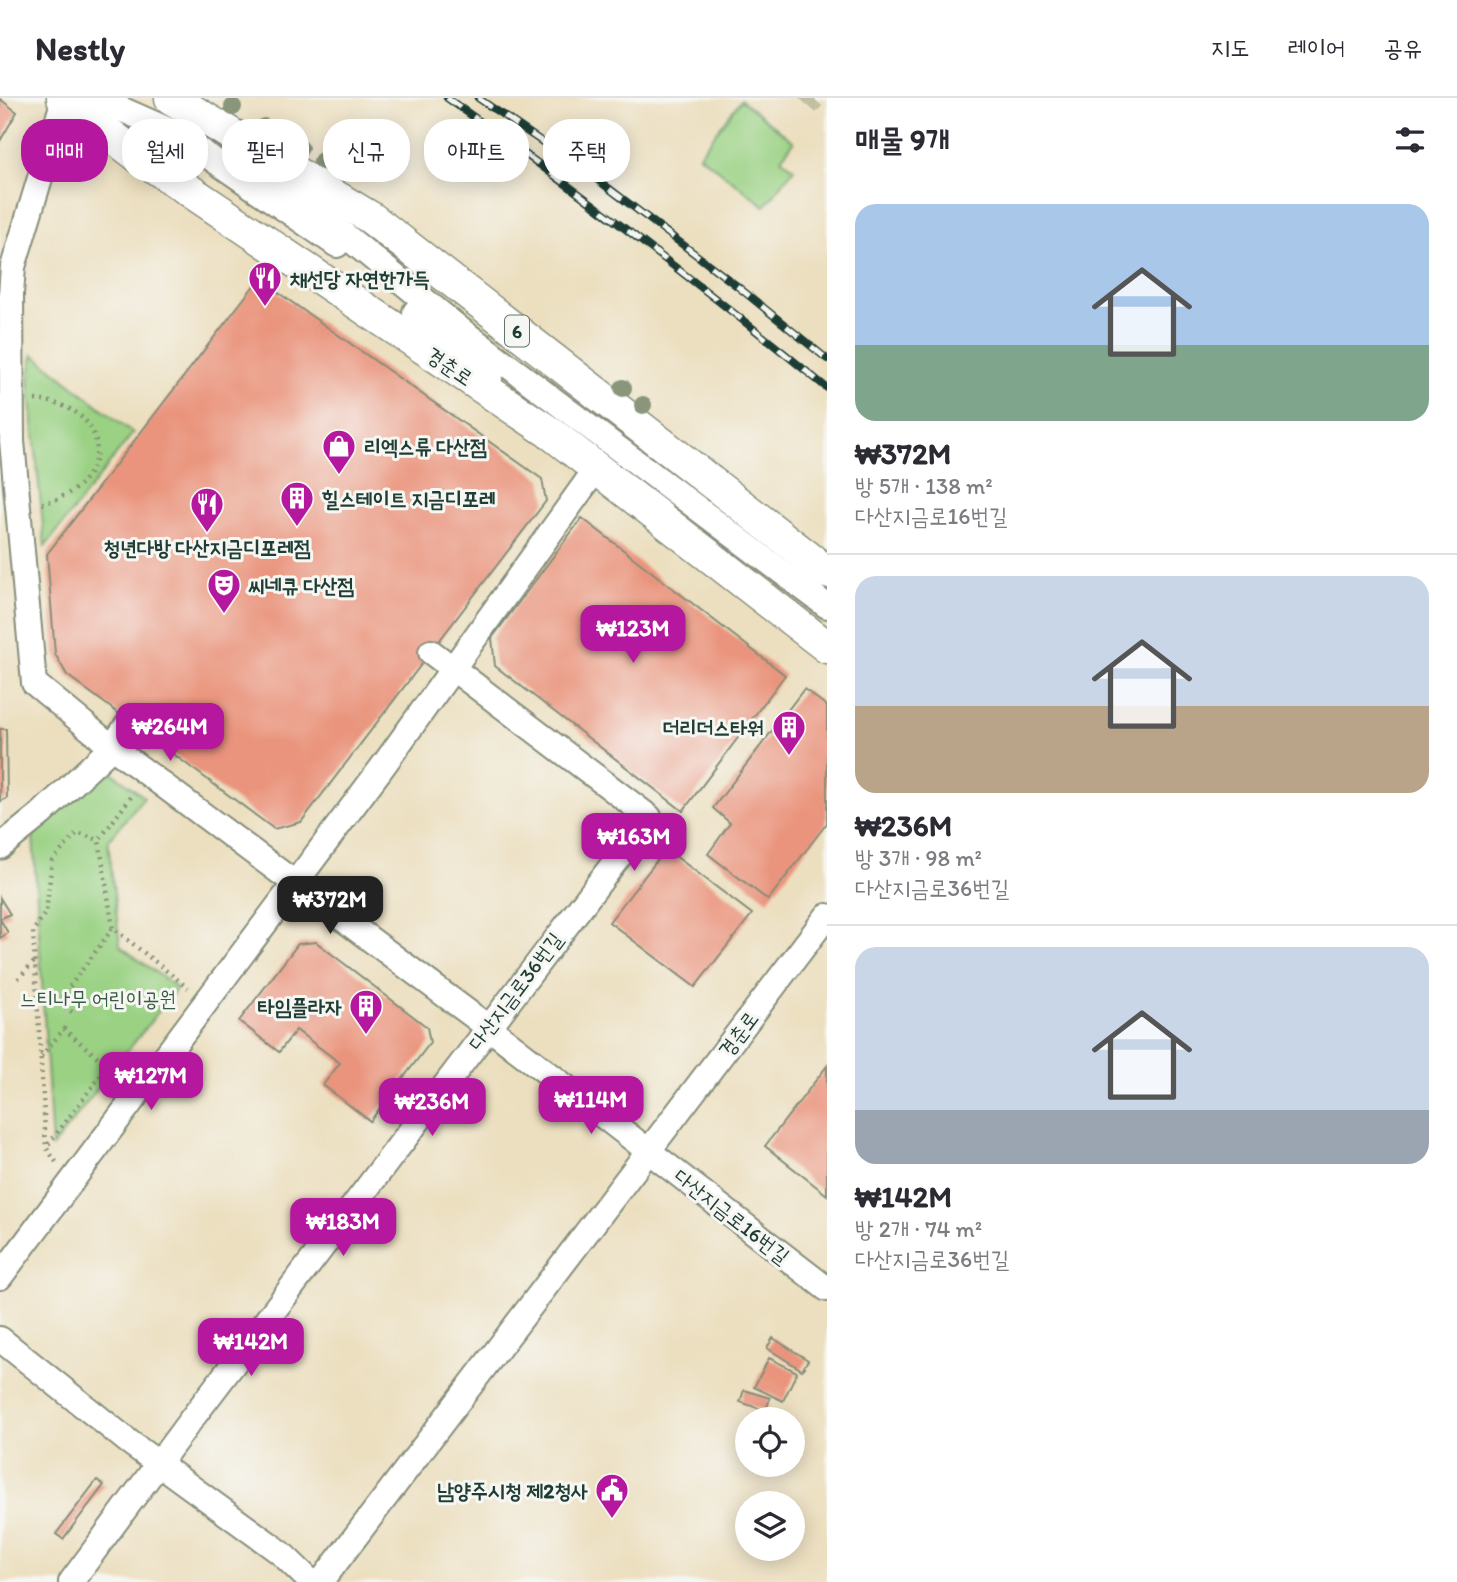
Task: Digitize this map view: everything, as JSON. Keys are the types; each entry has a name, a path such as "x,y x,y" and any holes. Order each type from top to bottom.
{"main road":[{"name":"경춘로","path":"63,98 138,156 552,434 827,647"},
{"name":"6","path":"181,105 372,218 827,572"}],"street":[{"name":"다산지금로16번길","path":"63,98 13,267 11,294 6,447 34,683 112,747 488,1027 827,1289"},
{"path":"96,98 173,132 347,252 552,434"},
{"path":"181,105 461,330 827,606"},
{"path":"0,1277 383,766 596,469"},
{"path":"431,652 453,668"},
{"name":"다산지금로36번길","path":"71,1582 649,817 453,668"},
{"path":"0,847 41,814 112,747 130,721"},
{"name":"경춘로","path":"649,1152 827,916"},
{"path":"321,1582 649,1152"},
{"path":"0,1339 129,1442 281,1553 311,1582"}],"path":[{"path":"30,399 45,400 66,407 92,429 96,443 95,461 89,476 66,495 41,504"},
{"path":"131,797 99,840 113,928 188,988"},
{"path":"56,1162 47,1147 33,931 46,912 52,861 77,833 99,840"},
{"path":"72,1012 59,1001 113,928"},
{"path":"18,979 35,961"},
{"path":"41,1056 64,1029 108,1066 47,1147"}],"green space":[{"path":"741,100 794,142 781,158 794,169 765,206 699,155"},
{"path":"33,354 133,433 45,547 29,381"},
{"name":"느티나무 어린이공원","path":"113,773 144,797 108,841 120,946 177,988 52,1147 33,835 94,774"}],"building":[{"path":"0,99 17,112 0,141"},
{"name":"힐스테이트 지금디포레","path":"259,279 542,479 546,501 301,822 274,829 67,675 55,654 47,554"},
{"path":"582,518 785,675 683,811 495,666 492,638"},
{"name":"더리더스타워","path":"804,689 827,706 827,823 768,900 708,854 730,823 713,808"},
{"path":"0,729 6,729 7,798 0,802"},
{"path":"666,849 752,914 695,987 609,922"},
{"path":"0,898 10,914 0,919"},
{"path":"0,919 8,933 0,938"},
{"name":"타임플라자","path":"316,942 427,1027 430,1043 370,1121 323,1085 340,1063 296,1030 279,1052 239,1021 298,944"},
{"path":"827,1066 827,1195 765,1146"},
{"path":"773,1338 808,1360 802,1370 767,1348"},
{"path":"769,1358 797,1372 783,1401 754,1387"},
{"path":"744,1390 770,1398 767,1407 754,1407 740,1402"},
{"path":"97,1480 104,1485 63,1539 56,1534"}],"tunnel":[{"path":"807,105 813,98"}],"railway":[{"path":"447,98 640,240 827,388"},
{"path":"478,98 598,180 827,359"}],"place":[{"name":"채선당 자연한가득","path":"265,308"},
{"name":"리엑스류 다산점","path":"339,476"},
{"name":"힐스테이트 지금디포레","path":"297,528"},
{"name":"청년다방 다산지금디포레점","path":"207,534"},
{"name":"씨네큐 다산점","path":"224,615"},
{"name":"더리더스타워","path":"789,757"},
{"name":"타임플라자","path":"366,1036"},
{"name":"남양주시청 제2청사","path":"612,1520"}]}
